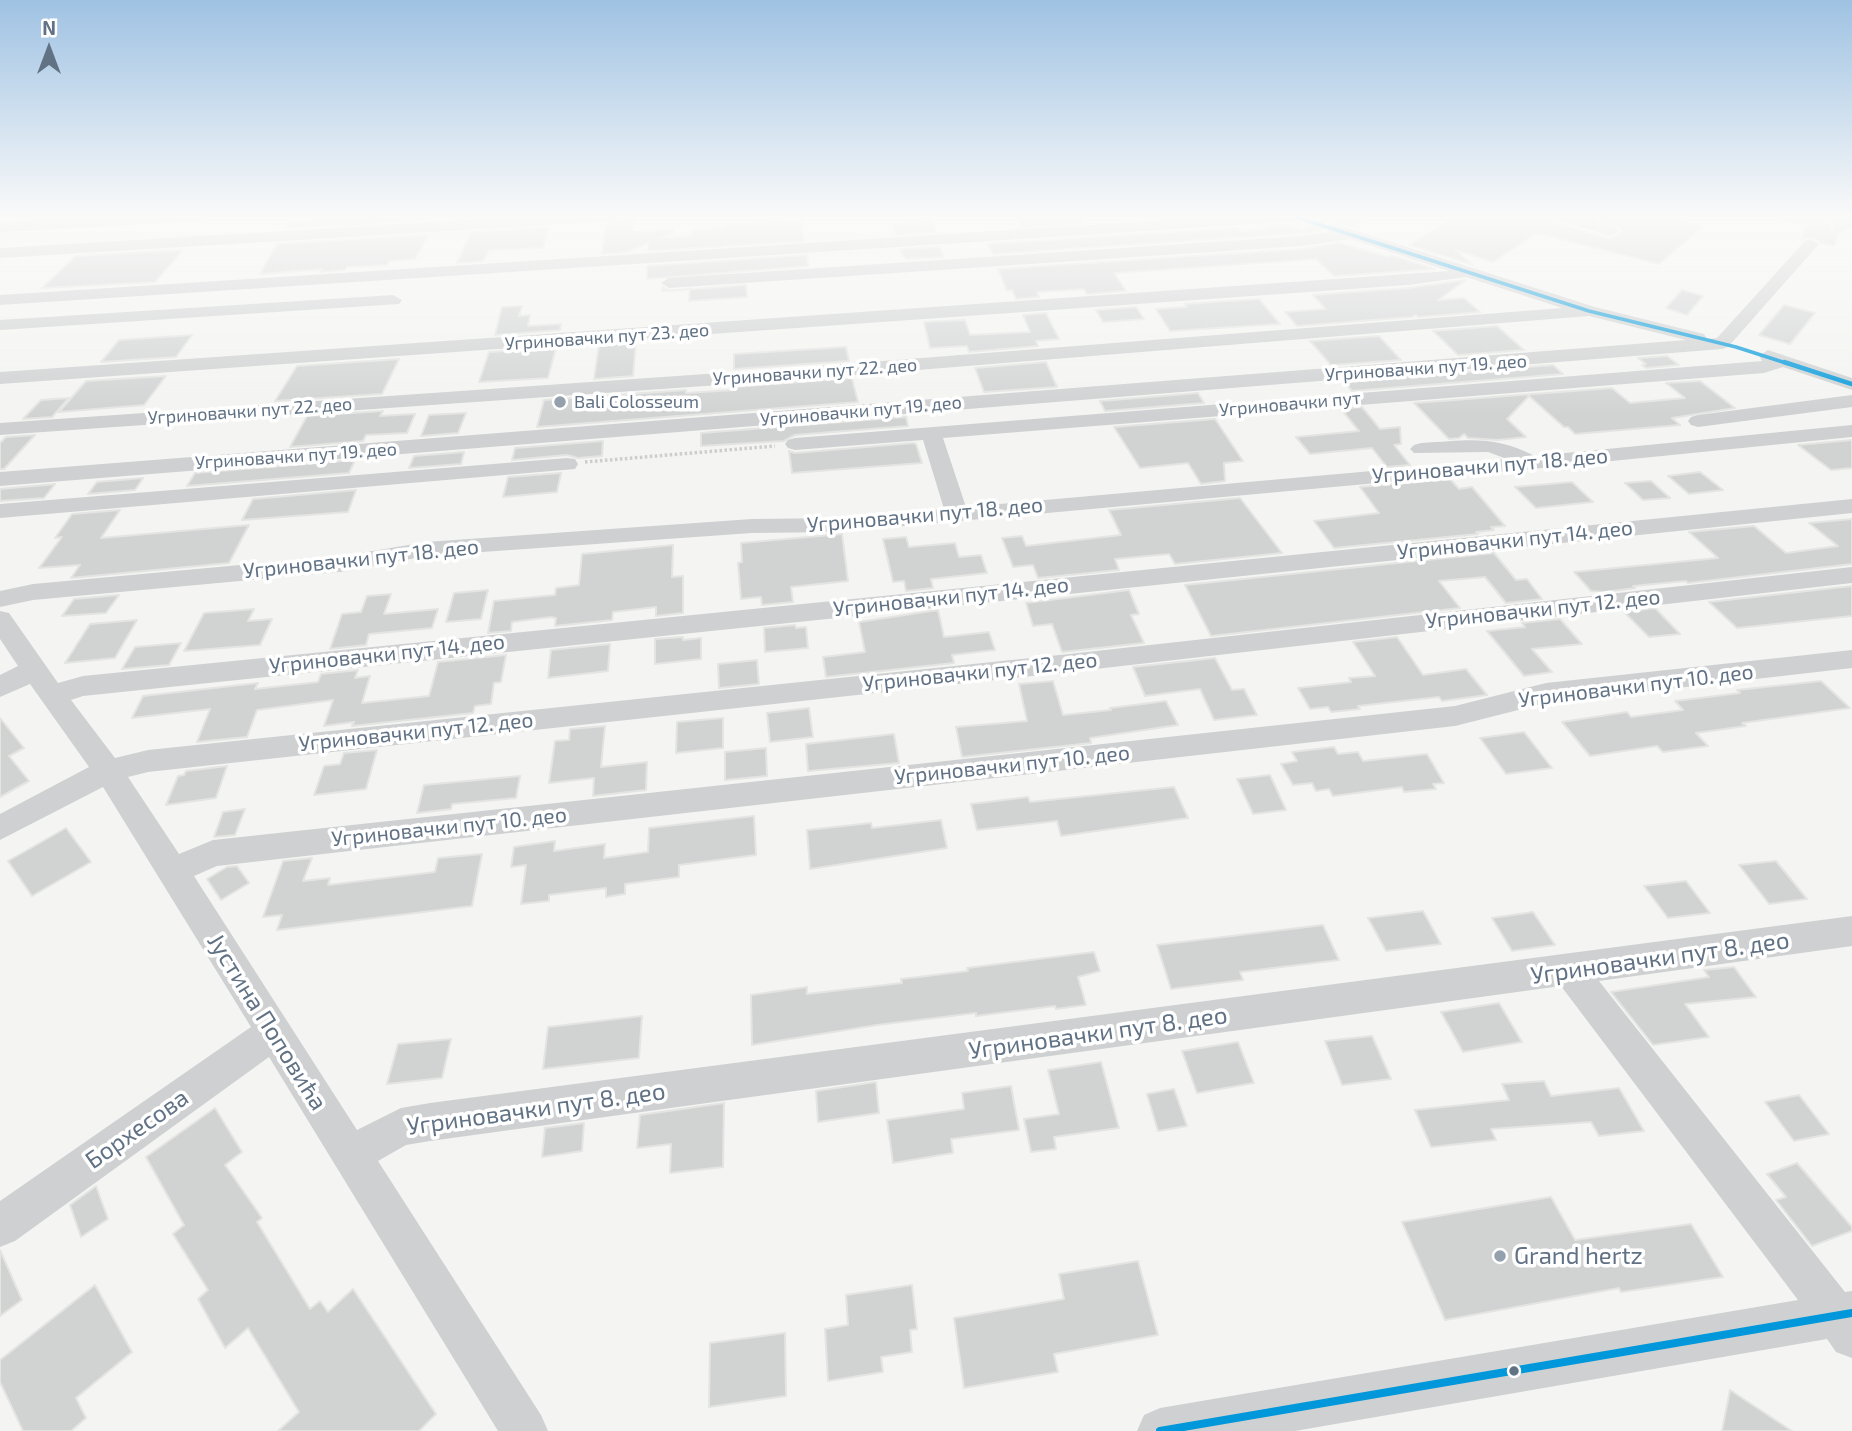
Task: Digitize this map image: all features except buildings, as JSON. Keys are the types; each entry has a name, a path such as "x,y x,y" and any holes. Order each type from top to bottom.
{"street":[{"path":"0,300 269,283"},
{"name":"Угриновачки пут 23. део","path":"0,378 1368,283"},
{"path":"1499,283 1589,311 1722,343 1852,384"},
{"path":"1722,343 1776,283"},
{"path":"0,325 393,300"},
{"name":"Угриновачки пут 22. део","path":"0,429 832,371 1589,311"},
{"name":"Угриновачки пут 19. део","path":"0,479 1722,343"},
{"name":"Угриновачки пут","path":"796,444 1764,367 1784,361"},
{"path":"1698,421 1852,401"},
{"name":"Угриновачки пут 18. део","path":"0,599 16,593 349,563 426,549 752,526 838,525 1532,463 1852,431"},
{"path":"931,433 957,514"},
{"path":"1421,449 1488,446 1502,448 1532,463"},
{"path":"0,511 567,464"},
{"name":"Угриновачки пут 14. део","path":"53,697 83,686 1852,506"},
{"name":"Угриновачки пут 12. део","path":"0,828 108,771 174,758 1056,665 1852,575"},
{"name":"Јустина Поповића","path":"0,619 108,771 173,871 525,1431"},
{"name":"Угриновачки пут 10. део","path":"173,871 213,853 1455,716 1546,693 1852,659"},
{"path":"0,687 34,670"},
{"name":"Угриновачки пут 8. део","path":"350,1155 401,1127 430,1122 1570,971 1852,931"},
{"path":"1160,1431 1215,1426 1847,1321 1570,971"},
{"name":"Борхесова","path":"0,1226 274,1032"}],"path":[{"path":"567,464 796,444"}],"transit line":[{"path":"1501,283 1589,311 1736,347 1852,384"},
{"path":"1160,1431 1852,1313"}],"place":[{"name":"Bali Colosseum","path":"560,402"},
{"name":"Grand hertz","path":"1500,1256"}]}
